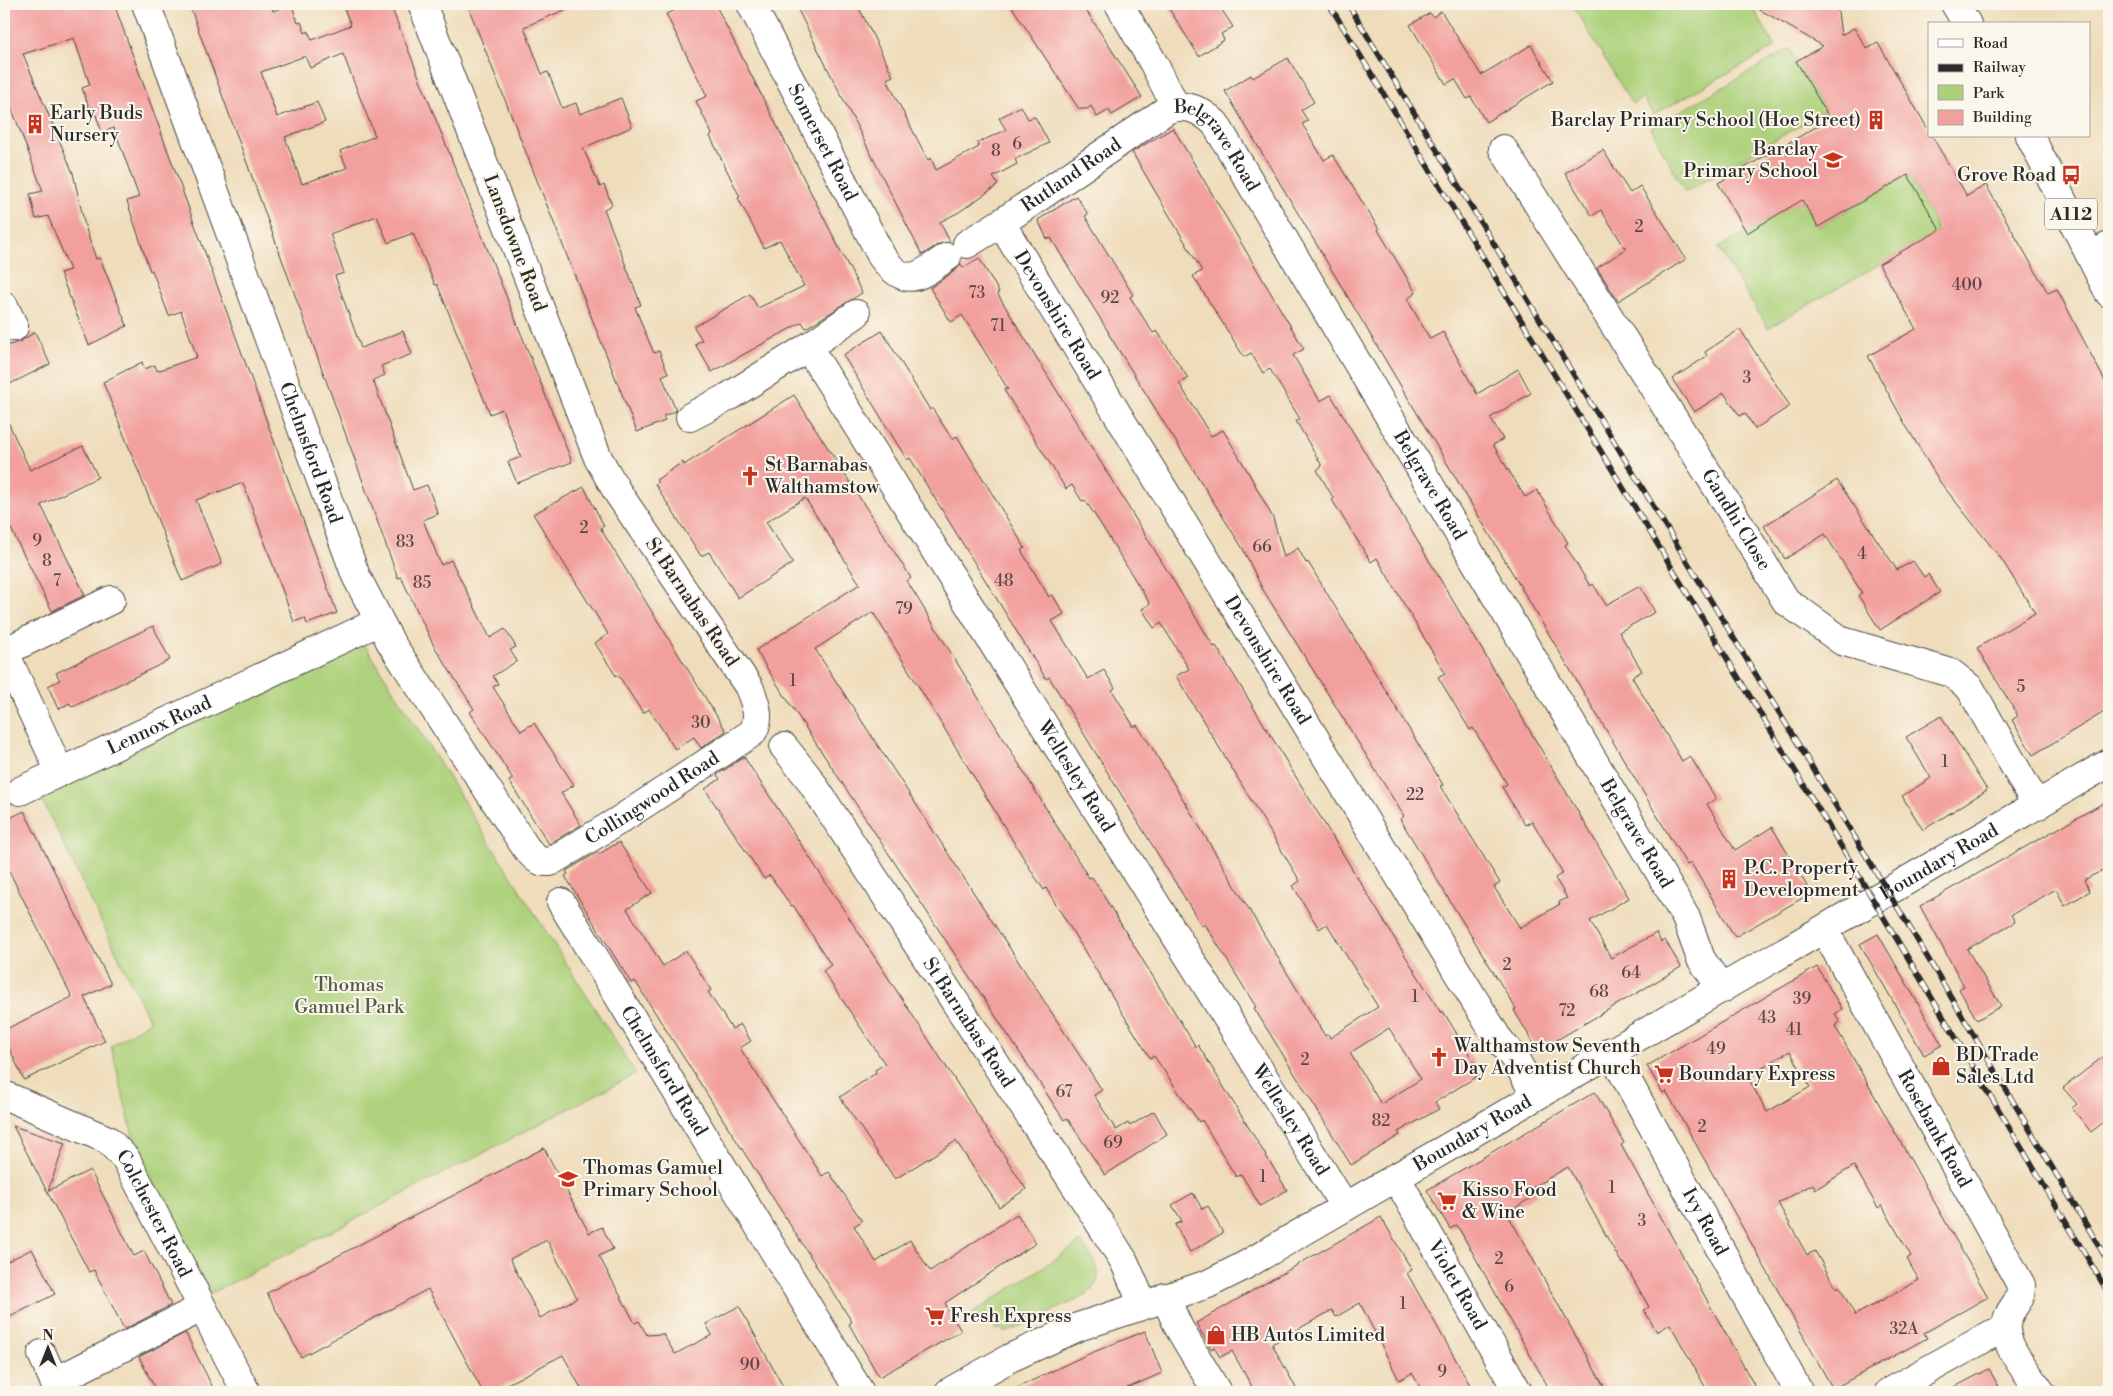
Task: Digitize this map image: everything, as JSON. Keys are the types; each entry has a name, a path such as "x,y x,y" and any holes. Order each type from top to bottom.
{"street":[{"name":"Chelmsford Road","path":"146,4 356,576 378,622 526,848 535,859 544,862"},
{"name":"Lansdowne Road","path":"422,4 598,458 611,482"},
{"name":"Somerset Road","path":"751,4 882,257 891,269 903,276"},
{"name":"Belgrave Road","path":"1119,4 1154,64 1176,107 1194,108 1216,124 1669,888 1686,918 1701,959 1722,989"},
{"path":"1955,4 1966,22"},
{"name":"Rutland Road","path":"903,276 921,275 1159,115 1176,107"},
{"name":"A112","path":"2031,138 2100,250 2109,293"},
{"name":"Gandhi Close","path":"1503,148 1721,494 1786,601 1842,641 1951,673 1970,688 2037,806"},
{"name":"Devonshire Road","path":"1001,223 1497,1037 1515,1059 1536,1096"},
{"path":"690,417 728,397 808,347 856,314"},
{"name":"Wellesley Road","path":"808,347 1345,1207"},
{"name":"St Barnabas Road","path":"611,482 749,687 756,705 755,728"},
{"path":"20,791 60,772 4,652 111,600"},
{"name":"Lennox Road","path":"60,772 212,702 378,622"},
{"name":"Collingwood Road","path":"544,862 562,856 618,821 752,733 755,728"},
{"name":"St Barnabas Road","path":"784,746 808,777 1124,1261 1154,1301 1179,1328 1216,1392"},
{"name":"Boundary Road","path":"949,1392 1027,1350 1078,1328 1208,1284 1242,1267 2109,763"},
{"name":"Chelmsford Road","path":"561,902 860,1392"},
{"name":"Rosebank Road","path":"1824,929 2020,1285 2019,1302 2007,1318 2006,1331"},
{"name":"Ivy Road","path":"1611,1051 1799,1392"},
{"name":"Colchester Road","path":"4,1095 108,1140 126,1159 201,1308 246,1392"},
{"name":"Violet Road","path":"1396,1177 1518,1392"},
{"path":"42,1354 57,1387 201,1308"},
{"path":"1889,1392 1992,1334 2006,1331 2010,1347 2041,1392"}],"green space":[{"path":"1572,4 1751,4 1775,47 1653,115 1643,98 1632,104"},
{"path":"1790,49 1825,111 1685,192 1651,128"},
{"path":"1908,175 1938,231 1768,328 1718,248 1802,200 1818,227"},
{"name":"Thomas Gamuel Park","path":"363,642 636,1074 210,1294 136,1149 111,1046 150,1021 40,796"},
{"path":"1081,1242 1095,1262 1098,1275 1097,1281 1087,1295 1011,1331 1004,1332 1000,1328 996,1330 992,1322 982,1327 973,1313"}],"building":[{"path":"4,4 114,4 337,613 307,624 305,618 294,622 243,483 196,500 222,564 182,581 103,382 142,362 144,369 155,365 157,371 197,357 181,311 169,316 152,270 150,271 127,201 139,197 114,128 102,132 96,115 92,116 82,88 90,85 74,38 23,54 73,173 85,226 96,259 100,258 127,326 89,345 60,273 70,270 48,216 36,219 30,194 43,191 4,88"},
{"path":"189,4 272,4 273,11 292,5 298,23 301,22 305,33 308,31 312,40 351,25 342,4 390,4 572,462 517,483 508,462 521,457 502,409 490,414 437,284 435,285 413,233 388,243 377,216 330,234 344,273 335,276 361,348 403,331 412,354 381,366 385,375 373,380 413,490 427,485 438,514 423,520 441,565 451,560 490,638 505,629 516,647 510,650 517,661 493,676 498,684 493,687 521,731 534,723 574,785 561,793 581,825 549,844 509,781 513,779 470,712 474,709 434,646 401,577 398,578","holes":["343,54 375,136 340,151 347,168 302,184 285,137 325,122 317,102 277,117 261,72 305,56 310,68"]},
{"path":"467,4 579,4 524,27 542,74 548,72 562,108 576,103 580,114 621,98 632,127 583,148 600,187 604,185 612,205 604,209 641,305 635,307 654,353 659,351 668,373 662,376 676,411 663,416 665,421 637,432"},
{"path":"690,4 715,4 862,293 806,328 802,322 712,372 695,344 702,340 694,327 750,294 758,308 804,286 780,240 764,248 738,198 740,197 710,136 712,134 696,101 707,96 666,14"},
{"path":"795,4 857,4 893,76 887,79 928,160 931,158 936,170 979,147 977,143 1006,130 999,118 1021,106 1028,119 1035,117 1049,143 1015,159 1017,164 993,177 998,185 959,212 940,222 950,242 939,244 922,255"},
{"path":"1010,4 1082,4 1142,97 1112,115 1109,110 1097,117 1091,106 1087,109 1079,109"},
{"path":"1166,4 1218,4 1233,27 1221,34 1224,40 1199,56"},
{"path":"1750,4 1837,4 1841,35 1854,28 1867,49 1878,43 1928,129 1928,138 1933,138 1967,196 1986,185 2048,293 2057,289 2109,389 2109,709 2033,755 2012,720 2018,716 1977,648 2035,613 2002,560 1940,482 1905,424 1868,356 1916,329 1879,264 1940,230 1908,175 1818,227 1802,200 1747,233 1718,183 1830,119 1796,61 1823,46"},
{"path":"1441,11 1481,75 1531,45 1553,81 1486,122 1471,97 1467,99 1455,79 1446,84 1410,25 1430,13 1433,17"},
{"path":"1288,58 1314,102 1301,110 1308,121 1302,124 1324,160 1333,155 1379,229 1416,293 1407,299 1430,339 1443,332 1477,394 1518,369 1531,393 1490,418 1503,439 1493,445 1525,497 1537,490 1568,543 1565,545 1590,586 1593,584 1606,605 1640,586 1655,612 1619,632 1642,671 1632,677 1682,761 1690,756 1716,799 1707,804 1735,850 1772,827 1811,893 1735,937 1691,863 1687,865 1668,834 1225,91 1251,75 1253,78"},
{"path":"1173,128 1304,349 1293,355 1320,401 1331,395 1629,898 1590,921 1611,958 1656,933 1661,942 1665,940 1681,967 1538,1051 1514,1010 1516,1009 1400,819 1404,816 1262,588 1243,549 1051,238 1047,239 1038,220 1076,196 1088,214 1085,216 1133,295 1130,297 1153,333 1157,331 1188,378 1179,383 1211,436 1223,430 1248,472 1273,518 1284,557 1298,548 1306,563 1308,562 1443,785 1440,786 1500,883 1494,887 1520,928 1560,904 1559,902 1567,898 1555,878 1563,873 1532,821 1525,825 1502,787 1507,784 1473,728 1470,730 1438,677 1445,673 1377,558 1371,562 1332,500 1334,499 1317,470 1322,466 1296,421 1300,419 1270,369 1263,373 1251,353 1244,357 1193,276 1202,271 1132,152"},
{"path":"1603,150 1630,193 1640,186 1686,259 1618,301 1597,268 1626,249 1601,210 1592,216 1565,173"},
{"path":"979,258 999,292 997,293 1214,647 1216,646 1401,949 1441,1013 1443,1011 1481,1074 1435,1102 1439,1109 1398,1132 1400,1135 1351,1165 1254,1008 1256,1007 1205,924 1202,926 1049,677 1046,679 910,458 907,460 843,355 882,331 930,410 932,408 952,439 957,436 1025,548 1021,550 1049,597 1052,594 1064,614 1052,621 1088,679 1104,670 1115,688 1112,690 1134,727 1137,725 1151,746 1325,1036 1328,1034 1330,1038 1378,1007 1327,924 1319,929 1293,886 1300,881 1176,676 1189,669 1161,623 1154,628 1142,609 1150,604 1100,523 1085,500 1082,501 1072,485 1066,489 1004,390 1008,389 962,315 951,322 930,288 956,270 961,264 963,268","holes":["1389,1028 1421,1079 1381,1104 1350,1053"]},
{"path":"1740,329 1790,406 1755,429 1745,413 1740,416 1724,393 1694,412 1672,379 1707,356 1705,352"},
{"path":"35,332 50,364 4,387 4,347 21,341"},
{"path":"794,395 911,578 907,581 1069,846 1089,878 1092,877 1196,1047 1198,1045 1287,1190 1260,1206 1241,1174 1236,1177 1202,1120 1199,1122 1154,1056 1150,1058 1046,888 1044,890 1034,875 873,612 815,649 1102,1090 1094,1095 1116,1130 1128,1123 1130,1126 1154,1111 1167,1134 1105,1175 1067,1118 1064,1120 773,678 756,650 860,584 805,498 766,522 793,563 738,598 709,552 701,556 655,484 658,482 656,480 683,462 684,465"},
{"path":"4,413 30,470 83,446 98,477 41,505 85,595 52,611 4,515"},
{"path":"1837,480 1897,570 1913,561 1924,577 1928,574 1940,592 1880,630 1858,595 1862,593 1825,534 1785,559 1764,526"},
{"path":"584,487 604,526 600,528 726,731 701,748 694,737 675,749 649,709 643,713 618,675 616,676 595,643 608,634 533,514"},
{"path":"153,626 170,660 72,707 70,703 58,709 48,686 60,680 56,673"},
{"path":"1941,716 1987,790 1923,830 1902,796 1931,778 1906,737"},
{"path":"744,757 1026,1189 999,1207 956,1141 895,1179 840,1097 876,1073 875,1070 885,1064 823,971 831,965 793,905 791,906 770,875 764,879 705,789 720,779 717,775"},
{"path":"2109,800 2109,867 2084,880 2090,891 2065,906 2056,889 2011,915 2015,922 1967,949 2001,1006 1977,1020 1959,989 1964,986 1920,906"},
{"path":"24,811 111,984 84,997 105,1041 24,1080 4,1037 4,1030 72,997 4,861 4,821"},
{"path":"619,842 652,893 627,909 663,966 686,951 711,990 708,992 732,1029 740,1024 751,1041 740,1048 822,1176 829,1172 862,1221 854,1226 876,1262 910,1240 930,1271 1017,1214 1036,1243 945,1303 961,1331 879,1377 849,1324 852,1322 635,981 631,983 565,876 568,874 566,871"},
{"path":"1878,934 1942,1045 1924,1055 1860,944"},
{"path":"1817,967 1842,1009 1835,1014 1840,1022 1835,1026 1988,1297 1924,1333 1927,1338 1833,1389 1666,1091 1663,1093 1647,1066","holes":["1790,1051 1810,1087 1767,1112 1747,1076","1854,1166 1878,1208 1882,1205 1911,1256 1907,1259 1919,1280 1855,1315 1839,1286 1836,1288 1815,1251 1807,1255 1778,1203 1813,1184 1816,1189"]},
{"path":"2109,1052 2109,1118 2091,1132 2072,1108 2077,1104 2063,1088"},
{"path":"1595,1092 1624,1143 1621,1145 1758,1392 1708,1392 1670,1324 1657,1332 1644,1310 1649,1307 1624,1263 1622,1264 1568,1167 1533,1187 1537,1194 1507,1213 1607,1392 1551,1392 1457,1225 1450,1229 1427,1190"},
{"path":"13,1126 65,1143 48,1191 90,1170 134,1256 144,1251 171,1305 125,1329 123,1327 94,1270 89,1272"},
{"path":"544,1148 589,1233 602,1227 613,1249 599,1256 635,1323 639,1321 647,1335 663,1334 675,1354 712,1335 706,1324 739,1306 786,1392 583,1392 563,1355 492,1392 483,1392 428,1289 301,1357 267,1293","holes":["547,1240 577,1298 540,1318 510,1259"]},
{"path":"1193,1193 1202,1209 1208,1206 1223,1233 1190,1252 1175,1225 1182,1221 1172,1205"},
{"path":"1381,1217 1412,1270 1407,1273 1474,1392 1423,1392 1412,1373 1399,1380 1360,1303 1336,1317 1332,1310 1272,1344 1298,1392 1255,1392 1232,1351 1220,1357 1214,1347 1211,1349 1196,1323"},
{"path":"32,1249 55,1294 4,1320 4,1263"},
{"path":"1145,1331 1162,1373 1118,1392 1008,1392 1084,1356"},
{"path":"185,1333 215,1392 157,1392 139,1357"},
{"path":"1989,1369 2002,1392 1945,1392"}],"railway":[{"path":"1329,4 1847,856 2109,1294"},
{"path":"1348,4 1907,923 2109,1263"}],"place":[{"name":"Barclay Primary School (Hoe Street)","path":"1876,120"},
{"name":"Early Buds Nursery","path":"35,124"},
{"name":"Barclay Primary School","path":"1833,160"},
{"name":"Grove Road","path":"2071,175"},
{"name":"St Barnabas Walthamstow","path":"750,476"},
{"name":"P.C. Property Development","path":"1729,879"},
{"name":"Walthamstow Seventh Day Adventist Church","path":"1439,1057"},
{"name":"BD Trade Sales Ltd","path":"1941,1066"},
{"name":"Boundary Express","path":"1664,1074"},
{"name":"Thomas Gamuel Primary School","path":"568,1179"},
{"name":"Kisso Food & Wine","path":"1447,1201"},
{"name":"Fresh Express","path":"935,1316"},
{"name":"HB Autos Limited","path":"1216,1335"}]}
